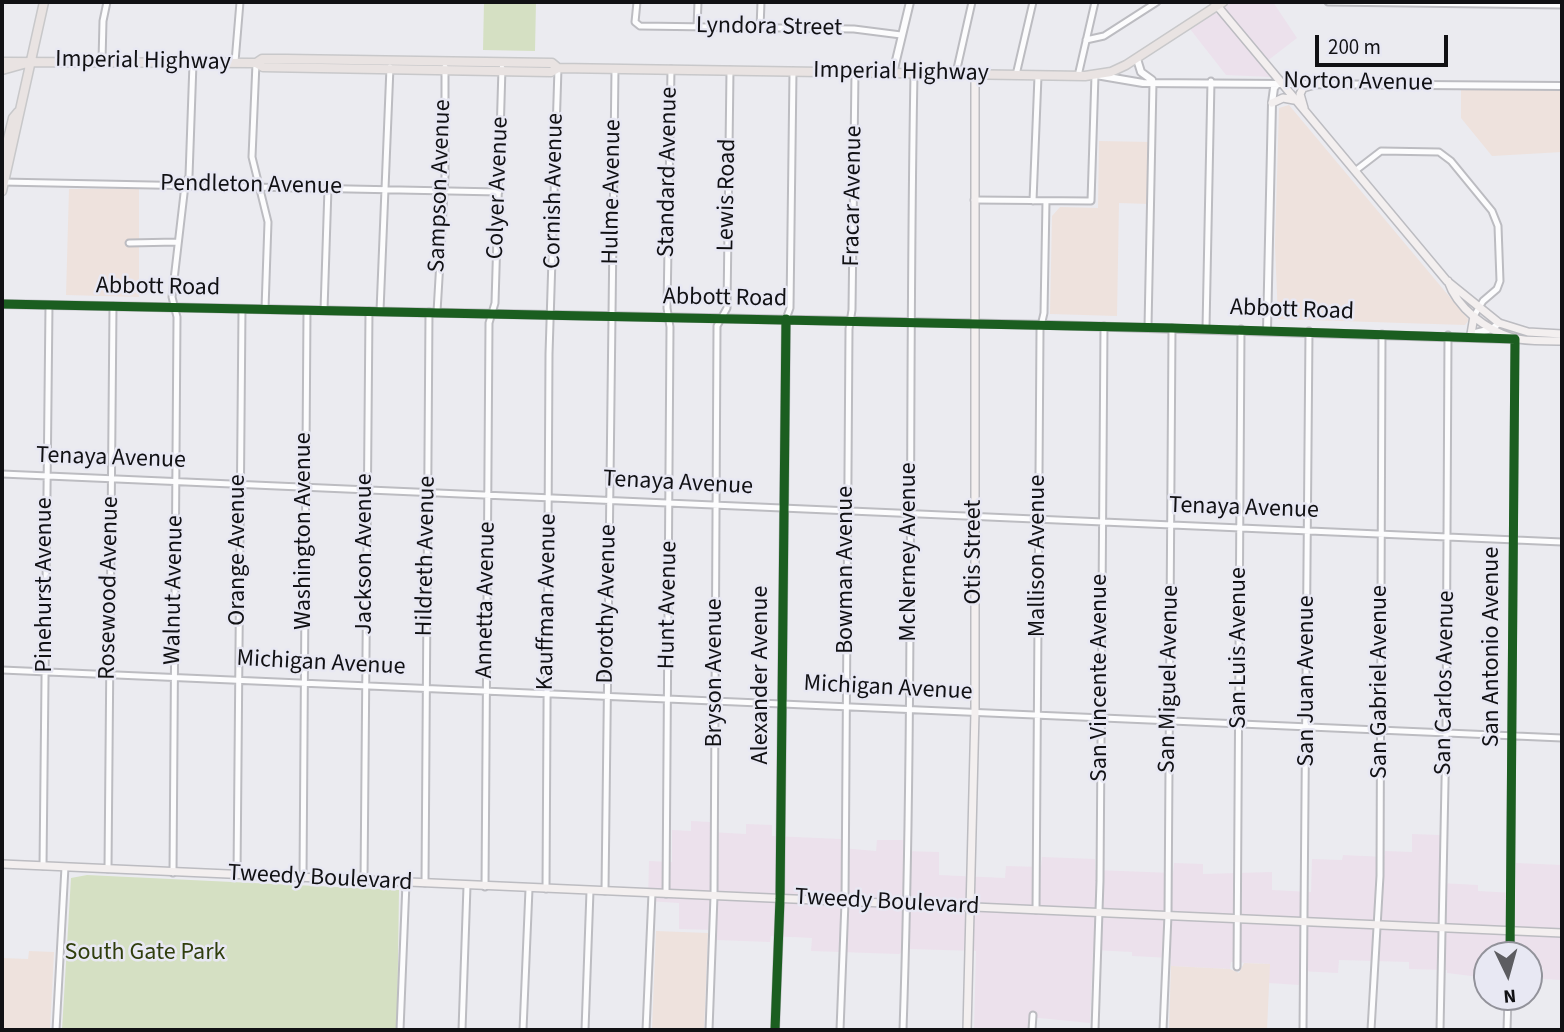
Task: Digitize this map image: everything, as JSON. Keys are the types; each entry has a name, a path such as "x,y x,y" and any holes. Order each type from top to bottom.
{"main road":[{"path":"3,185 44,2"},
{"path":"1218,3 1305,112 1447,281 1499,323 1528,332 1562,334"},
{"name":"Imperial Highway","path":"2,62 256,63 262,59 390,64 445,70 551,72 558,68 671,69 1078,76 1111,72 1137,59 1218,3"},
{"name":"Imperial Highway","path":"390,64 446,60 552,62 558,68"},
{"name":"Imperial Highway","path":"2,70 30,62"},
{"name":"Otis Street","path":"967,1030 975,712 975,74"},
{"path":"1305,112 1301,90 1310,84 1324,82"},
{"path":"1272,103 1283,98 1296,101"},
{"path":"2,164 13,118 18,112"},
{"path":"1447,281 1451,290 1474,316 1492,329 1515,339 1562,341"},
{"path":"1471,334 1474,316"},
{"name":"Tweedy Boulevard","path":"2,864 1562,933"}],"street":[{"path":"102,61 103,21 107,2"},
{"path":"235,62 240,2"},
{"name":"Lyndora Street","path":"637,2 637,25 866,30 901,35"},
{"path":"696,27 698,2"},
{"path":"760,28 761,2"},
{"path":"893,73 910,2"},
{"path":"956,73 972,2"},
{"path":"1016,75 1033,2"},
{"path":"1078,76 1095,2"},
{"path":"1086,40 1113,31 1157,2"},
{"path":"1328,2 1562,5"},
{"path":"1137,59 1141,72 1153,81 1148,327"},
{"name":"Sampson Avenue","path":"433,312 445,176 446,60"},
{"name":"Colyer Avenue","path":"492,314 499,192 502,61"},
{"name":"Walnut Avenue","path":"173,873 176,481 175,307 172,297 177,242 183,226 188,176 193,62"},
{"path":"256,63 252,156 268,222 265,309"},
{"path":"380,311 390,64"},
{"name":"Cornish Avenue","path":"551,315 558,68"},
{"name":"Hulme Avenue","path":"610,316 615,69"},
{"name":"Standard Avenue","path":"668,317 671,69"},
{"name":"Lewis Road","path":"722,318 727,308 730,70"},
{"name":"Alexander Avenue","path":"775,1030 780,899 782,508 786,319 790,307 793,71"},
{"name":"Fracar Avenue","path":"850,321 855,72"},
{"name":"McNerney Avenue","path":"903,1030 908,905 910,322 914,74"},
{"path":"1033,201 1038,75"},
{"path":"974,200 1091,201 1095,75"},
{"name":"Norton Avenue","path":"1095,75 1119,81 1562,86"},
{"path":"1206,328 1211,81"},
{"path":"1267,330 1272,103 1274,88 1280,81"},
{"path":"1355,171 1386,150 1432,150 1451,161 1492,211 1498,226 1499,285 1474,316"},
{"name":"Pendleton Avenue","path":"3,185 185,185 499,192"},
{"path":"324,310 328,188"},
{"name":"Mallison Avenue","path":"1036,910 1041,325 1046,201"},
{"path":"129,243 177,242"},
{"name":"Abbott Road","path":"2,304 1206,328 1515,339"},
{"name":"Pinehurst Avenue","path":"43,866 48,305"},
{"name":"Rosewood Avenue","path":"108,869 113,306"},
{"name":"Orange Avenue","path":"237,876 242,309"},
{"name":"Washington Avenue","path":"303,878 307,310"},
{"name":"Jackson Avenue","path":"365,881 369,311"},
{"name":"Hildreth Avenue","path":"425,884 425,688 433,312"},
{"name":"Annetta Avenue","path":"485,887 489,323 492,314"},
{"name":"Kauffman Avenue","path":"546,889 551,315"},
{"name":"Dorothy Avenue","path":"605,891 610,316"},
{"name":"Hunt Avenue","path":"666,894 670,504 668,317"},
{"name":"Bryson Avenue","path":"709,1030 714,896 717,326 722,318"},
{"name":"Bowman Avenue","path":"840,1030 845,902 850,321"},
{"name":"Abbott Road","path":"1448,335 1471,334 1492,329 1499,323"},
{"name":"San Vincente Avenue","path":"1095,1030 1099,913 1104,326"},
{"name":"San Miguel Avenue","path":"1163,1030 1168,915 1172,328"},
{"name":"San Luis Avenue","path":"1237,967 1241,329"},
{"name":"San Juan Avenue","path":"1303,1030 1308,727 1309,331"},
{"name":"San Gabriel Avenue","path":"1371,1030 1380,876 1382,333"},
{"name":"San Carlos Avenue","path":"1440,1030 1446,733 1448,335"},
{"name":"San Antonio Avenue","path":"1511,941 1515,339"},
{"name":"Tenaya Avenue","path":"2,474 1562,542"},
{"name":"Michigan Avenue","path":"2,670 1562,738"},
{"path":"56,1030 65,867"},
{"path":"400,1030 406,883"},
{"path":"462,1030 467,886"},
{"path":"523,1030 529,888"},
{"path":"585,1030 590,891"},
{"path":"646,1030 652,893"},
{"path":"1507,1030 1508,1011"},
{"path":"1032,1030 1033,1015"}],"shaded area":[{"path":"1232,2 1273,2 1297,38 1262,65 1271,77 1226,75 1190,29"},
{"path":"1461,86 1562,87 1562,152 1492,156 1461,118"},
{"path":"1289,105 1469,320 1465,325 1278,319 1275,245 1279,108"},
{"path":"1099,141 1151,142 1149,204 1119,203 1117,316 1050,314 1052,216 1060,207 1098,208"},
{"path":"69,189 139,189 139,297 66,295"},
{"path":"691,821 710,822 710,832 746,834 746,824 772,825 772,836 841,839 841,848 876,851 877,840 903,840 903,851 939,852 939,875 1005,878 1006,866 1041,867 1042,857 1095,859 1095,870 1173,873 1174,863 1203,864 1203,874 1272,872 1272,890 1311,892 1312,859 1342,860 1343,855 1384,857 1385,851 1412,852 1412,834 1440,835 1440,883 1478,885 1478,891 1515,893 1516,863 1562,865 1562,980 1543,979 1543,941 1473,941 1473,976 1447,973 1447,970 1409,969 1409,962 1339,960 1338,973 1300,971 1299,985 1269,983 1269,964 1231,962 1230,969 1171,966 1171,958 1093,950 1090,1023 1029,1017 1028,1030 974,1030 976,951 910,949 899,954 811,951 812,938 771,936 770,942 717,940 717,930 679,929 679,903 648,901 649,861 672,862 672,830 691,831"},
{"path":"656,931 708,933 704,1030 652,1030"},
{"path":"29,951 54,952 50,1030 2,1030 2,958 28,959"},
{"path":"1244,963 1270,964 1267,1030 1169,1030 1171,966 1230,969 1239,973"}],"green space":[{"path":"484,2 536,2 535,51 483,50"},
{"name":"South Gate Park","path":"87,875 399,890 397,1030 62,1030 71,878"}],"cycle path":[{"path":"2,304 1172,328 1515,339 1510,941"},
{"path":"775,1030 780,899 786,319"}]}
